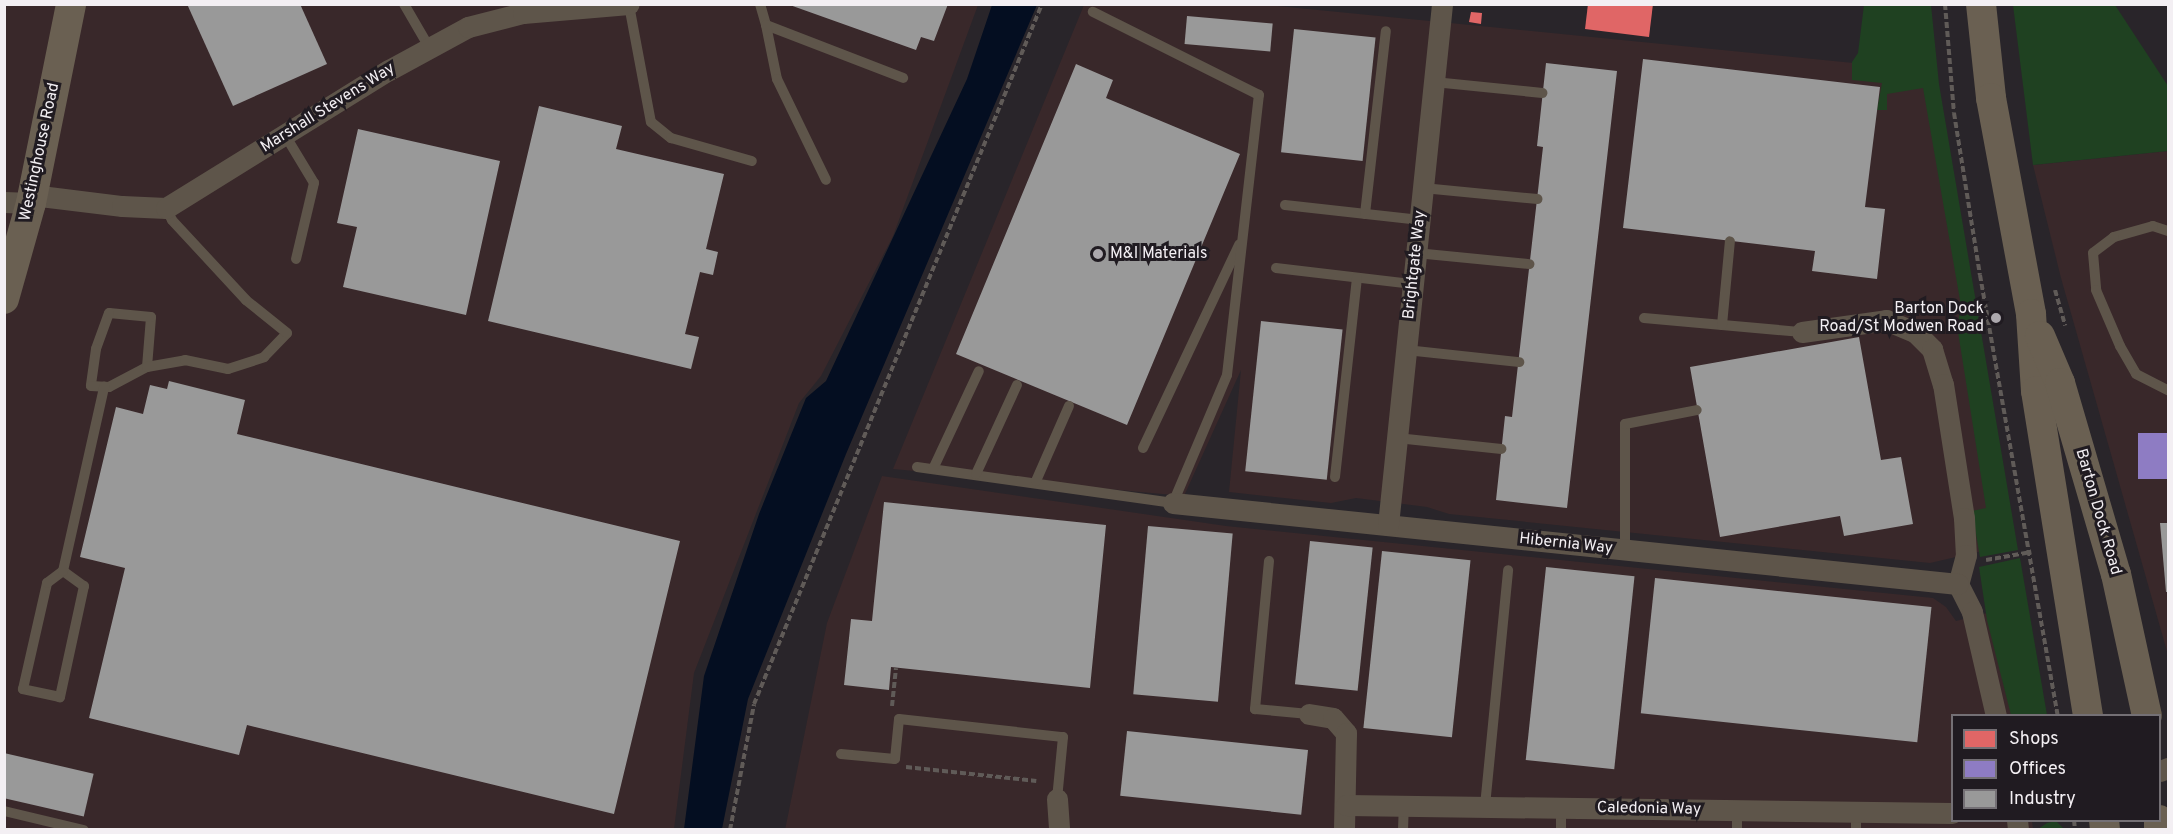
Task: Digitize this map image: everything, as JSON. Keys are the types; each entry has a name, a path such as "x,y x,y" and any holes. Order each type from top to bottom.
{"main road":[{"name":"Westinghouse Road","path":"4,299 22,200 71,4"},
{"name":"Barton Dock Road","path":"1982,4 1991,98 2031,314 2036,391 2088,714"},
{"name":"Barton Dock Road","path":"2031,314 2060,383 2116,574 2147,714"}],"street":[{"name":"Marshall Stevens Way","path":"166,208 429,47 468,27 497,19 580,6 629,4"},
{"name":"Brightgate Way","path":"1388,525 1442,4"},
{"path":"22,200 166,208"},
{"path":"1802,332 1886,320 1916,333 1932,349 1943,384 1964,518 1966,555 1958,584 1972,612 1996,714"},
{"name":"Hibernia Way","path":"1173,503 1958,584"},
{"path":"1309,714 1334,718 1346,733 1344,830"},
{"path":"1057,799 1059,830"},
{"name":"Caledonia Way","path":"1346,805 1561,807 1737,820 1856,821 1951,813"}],"lane":[{"path":"404,4 429,47"},
{"path":"629,4 651,122 671,138 752,160"},
{"path":"760,4 777,79 826,180"},
{"path":"916,467 1036,481 1173,503 1227,375 1259,95 1093,12"},
{"path":"766,25 903,78"},
{"path":"1365,214 1386,31"},
{"path":"1434,82 1542,93"},
{"path":"285,135 314,183 296,258"},
{"path":"1423,188 1537,199"},
{"path":"1285,205 1420,220"},
{"path":"147,367 151,317 109,313 96,349 91,386 104,387 147,367 185,360 228,369 264,357 287,333 246,300 172,220 166,208"},
{"path":"2169,231 2153,226 2114,237 2093,253 2096,290 2120,346 2136,374 2169,390"},
{"path":"1143,448 1243,236"},
{"path":"1722,325 1730,241"},
{"path":"1416,253 1529,264"},
{"path":"1276,268 1413,284"},
{"path":"1335,477 1357,278"},
{"path":"1644,318 1802,332"},
{"path":"1406,350 1519,362"},
{"path":"933,469 979,371"},
{"path":"976,474 1017,385"},
{"path":"63,571 84,586 60,697 23,689 47,583 63,571 104,387"},
{"path":"1036,481 1069,406"},
{"path":"1624,550 1625,424 1698,410"},
{"path":"1397,438 1501,449"},
{"path":"1269,561 1255,709 1309,714"},
{"path":"1485,806 1508,570"},
{"path":"842,754 895,759 899,719 1063,737 1057,799"},
{"path":"1403,830 1404,805"},
{"path":"1561,807 1561,830"},
{"path":"4,811 84,830"}],"path":[{"path":"730,830 753,704 1042,4"},
{"path":"1945,4 1954,113 1976,254 2031,552 2058,714"},
{"path":"2052,280 2068,338"},
{"path":"1966,555 1982,561 2031,552"},
{"path":"891,713 896,668"},
{"path":"887,758 886,765 1036,781"}],"shaded area":[{"path":"5,5 978,5 893,236 821,376 799,403 694,673 674,829 5,830"},
{"path":"1084,5 1268,5 1924,70 1965,305 1995,548 1930,563 1449,514 1427,507 1356,498 1331,503 1229,492 1241,370 1184,496 893,469"},
{"path":"2168,151 2168,655 2061,278 2033,165"},
{"path":"882,476 1226,526 1933,598 1946,607 1956,621 1991,612 2014,714 1951,714 1951,822 2032,822 2033,829 785,830 827,623"}],"green space":[{"path":"1864,5 1931,5 1939,84 2018,550 1980,557 1972,511 1986,508 1958,332 1960,300 1923,88 1887,94 1887,110 1877,110 1882,83 1852,80 1852,62 1858,53"},
{"path":"2013,5 2115,5 2168,86 2168,151 2033,165"},
{"path":"2020,558 2047,714 2011,714 1987,620 1979,567"},
{"path":"2057,822 2064,829 2038,829 2047,823"}],"water":[{"path":"992,5 1037,5 846,454 748,699 722,829 684,829 704,676 759,514 806,398 826,381 967,79"}],"building: Shops":[{"path":"1588,4 1653,4 1649,37 1585,29"},
{"path":"1471,12 1482,13 1481,24 1469,22"}],"building: Offices":[{"path":"2138,433 2168,433 2168,479 2138,479"}],"building: Industry":[{"path":"187,4 300,4 327,64 233,106"},
{"path":"787,4 948,4 934,41 921,37 916,50"},
{"path":"1187,16 1273,23 1270,51 1185,44"},
{"path":"1294,29 1376,38 1363,161 1281,152"},
{"path":"1643,59 1880,87 1865,207 1885,209 1877,279 1812,271 1815,251 1623,228"},
{"path":"1546,63 1617,71 1567,508 1496,500 1505,416 1512,417 1543,147 1537,146"},
{"name":"M&I Materials","path":"1076,64 1113,80 1106,98 1240,154 1127,425 956,354"},
{"path":"539,106 622,126 616,149 724,174 706,249 718,252 713,275 700,272 685,334 699,337 691,369 488,321"},
{"path":"358,129 500,161 466,315 343,287 357,227 337,223"},
{"path":"1261,321 1343,330 1327,480 1245,471"},
{"path":"1859,337 1881,460 1901,457 1913,524 1844,536 1840,516 1720,537 1690,367"},
{"path":"169,381 245,400 237,434 680,541 614,814 247,725 239,755 89,718 125,568 80,557 116,407 143,414 150,385 167,389"},
{"path":"884,502 1106,525 1090,688 891,667 889,690 844,685 851,619 872,621"},
{"path":"2160,523 2168,523 2168,592 2166,592"},
{"path":"1148,526 1233,533 1218,702 1133,694"},
{"path":"1310,541 1373,548 1358,691 1295,684"},
{"path":"1382,551 1471,560 1452,737 1363,728"},
{"path":"1546,567 1635,576 1614,769 1526,760"},
{"path":"1655,578 1931,607 1917,742 1641,713"},
{"path":"1127,731 1308,750 1301,815 1120,796"},
{"path":"4,753 94,774 84,817 4,798"}],"place":[{"name":"M&I Materials","path":"1098,254"},
{"name":"Barton Dock Road/St Modwen Road","path":"1996,318"}]}
